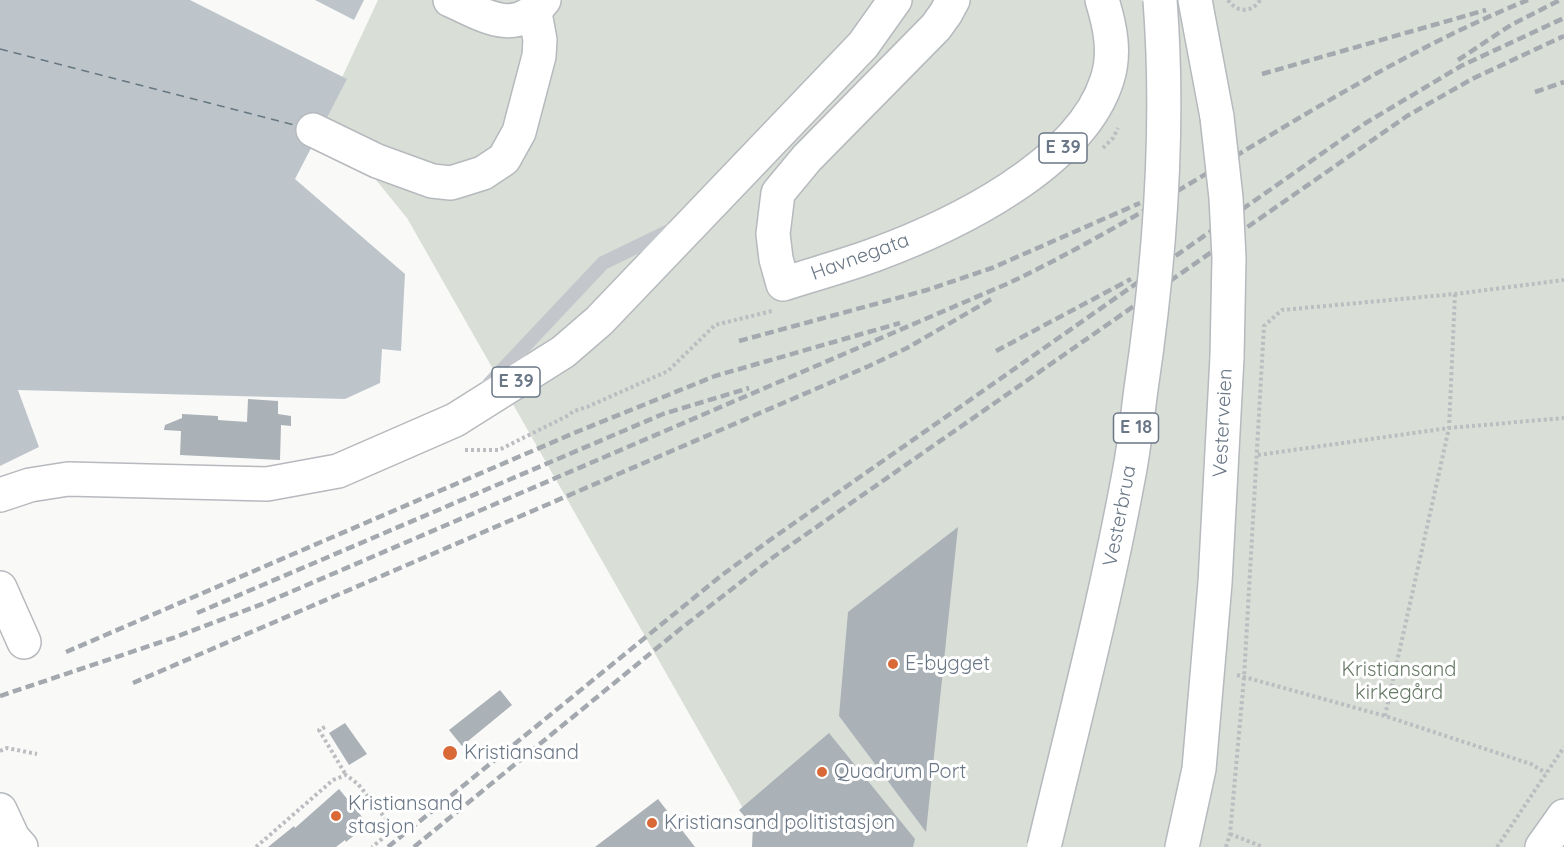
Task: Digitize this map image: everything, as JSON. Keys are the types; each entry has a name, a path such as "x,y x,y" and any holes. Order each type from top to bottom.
{"main road":[{"path":"314,130 377,160 432,181 451,183 483,173 504,159 519,132 539,56 539,6 512,22 491,18 450,0"},
{"name":"E 39","path":"0,495 30,485 68,479 267,484 338,471 455,420 563,352 599,321 863,45 895,0"},
{"name":"Havnegata","path":"953,0 936,27 807,158 778,193 773,234 776,259 783,284 875,255 936,229 990,200 1062,149 1089,118 1107,80 1112,43 1101,4"},
{"name":"Vesterbrua","path":"1044,847 1102,606 1128,478 1149,331 1161,203 1164,113 1160,0"},
{"name":"Vesterveien","path":"1182,847 1199,769 1215,583 1227,357 1229,258 1226,198 1217,117 1195,0"},
{"path":"0,588 24,642"},
{"path":"0,810 13,838 21,847"},
{"path":"1542,847 1564,816"}],"path":[{"path":"1228,0 1232,5 1244,11 1251,10 1260,0"},
{"path":"1226,847 1230,834 1244,678 1264,326 1282,310 1455,294 1564,280"},
{"path":"1385,717 1449,428 1455,294"},
{"path":"1258,455 1449,428 1564,418"},
{"path":"1231,671 1244,678 1385,717 1531,764 1546,773"},
{"path":"326,727 320,730 346,775 358,784 394,829 372,847"},
{"path":"1497,847 1564,747"},
{"path":"0,750 7,748 37,754"},
{"path":"256,847 333,780 346,775"},
{"path":"1230,834 1263,847"}],"green space":[{"name":"Kristiansand kirkegård","path":"378,0 1564,0 1564,847 765,847 407,218 324,116"}],"shaded area":[{"path":"0,0 190,0 347,79 295,179 405,274 401,351 382,349 380,383 345,399 18,390 39,447 0,466"},
{"path":"315,0 364,0 354,20"}],"building":[{"path":"248,399 278,401 278,414 291,416 291,426 281,425 280,460 180,455 181,431 164,430 165,425 182,418 182,414 218,416 218,420 247,422"},
{"name":"E-bygget","path":"958,527 926,832 839,716 848,612"},
{"path":"500,690 512,705 462,746 449,730"},
{"path":"345,723 367,754 349,765 329,733"},
{"name":"Quadrum Port","path":"829,733 915,839 913,847 752,847 753,826 739,810"},
{"name":"Kristiansand stasjon","path":"339,789 368,824 346,842 345,840 336,847 268,847 294,826 295,828"},
{"name":"Kristiansand politistasjon","path":"658,799 695,847 595,847"}],"ferry route":[{"path":"0,49 298,126"}],"railway":[{"path":"0,696 173,638 265,603 1009,283 1139,213 1395,63 1460,30 1528,0"},
{"path":"1458,60 1511,25 1560,0"},
{"path":"1262,74 1486,10"},
{"path":"388,847 722,575 770,540 1364,124 1461,66 1564,18"},
{"path":"414,847 679,630 772,558 1407,116 1472,79 1564,36"},
{"path":"1535,92 1564,82"},
{"path":"739,341 927,290 992,268 1140,203"},
{"path":"996,351 1131,279"},
{"path":"133,683 869,366 907,348 995,297"},
{"path":"66,652 574,433 715,376 900,323"},
{"path":"197,613 663,414 749,388"}],"place":[{"name":"E-bygget","path":"893,664"},
{"name":"Kristiansand","path":"450,753"},
{"name":"Quadrum Port","path":"822,772"},
{"name":"Kristiansand stasjon","path":"336,816"},
{"name":"Kristiansand politistasjon","path":"652,823"}]}
